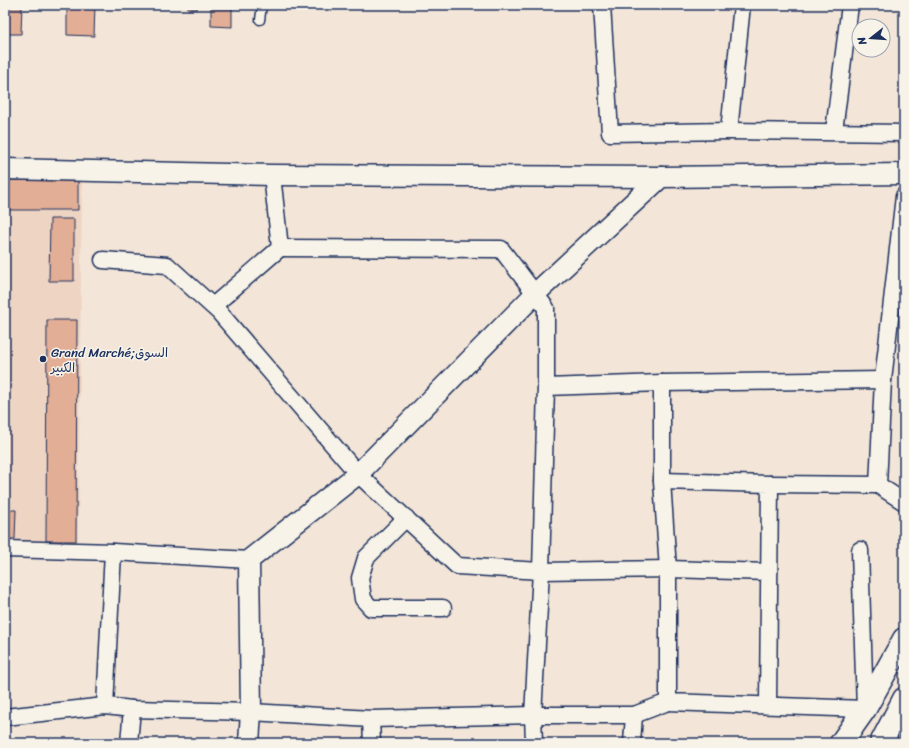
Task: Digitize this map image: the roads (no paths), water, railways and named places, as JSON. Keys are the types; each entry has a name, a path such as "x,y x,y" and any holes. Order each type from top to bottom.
{"main road":[{"path":"841,743 865,709 904,639"},
{"path":"881,743 904,699"}],"street":[{"path":"602,5 610,133 834,131 904,133"},
{"path":"729,132 742,5"},
{"path":"834,131 850,5"},
{"path":"5,169 272,175 661,177 904,174"},
{"path":"272,175 280,248"},
{"path":"5,549 113,552 249,560 358,474 536,293 661,177"},
{"path":"878,485 884,380 904,196"},
{"path":"213,306 280,248 501,249 536,293 546,308 546,387 541,571 534,743"},
{"path":"103,260 167,265 213,306 358,474 457,566 541,571 668,569 769,572"},
{"path":"546,387 662,383 884,380"},
{"path":"662,383 662,481 668,569 668,702"},
{"path":"662,481 878,485 904,502"},
{"path":"768,704 770,484"},
{"path":"406,518 366,558 360,578 363,599 371,608 443,608"},
{"path":"5,717 105,706 132,710 251,712 370,718 634,715 668,702 768,704 865,709 860,550"},
{"path":"105,706 113,552"},
{"path":"249,560 251,712 249,743"},
{"path":"129,743 132,710"},
{"path":"632,743 634,715"},
{"path":"370,718 372,743"}],"lane":[{"path":"260,20 262,5"}],"place":[{"name":"Grand Marché;السوق الكبير","path":"43,359"}]}
